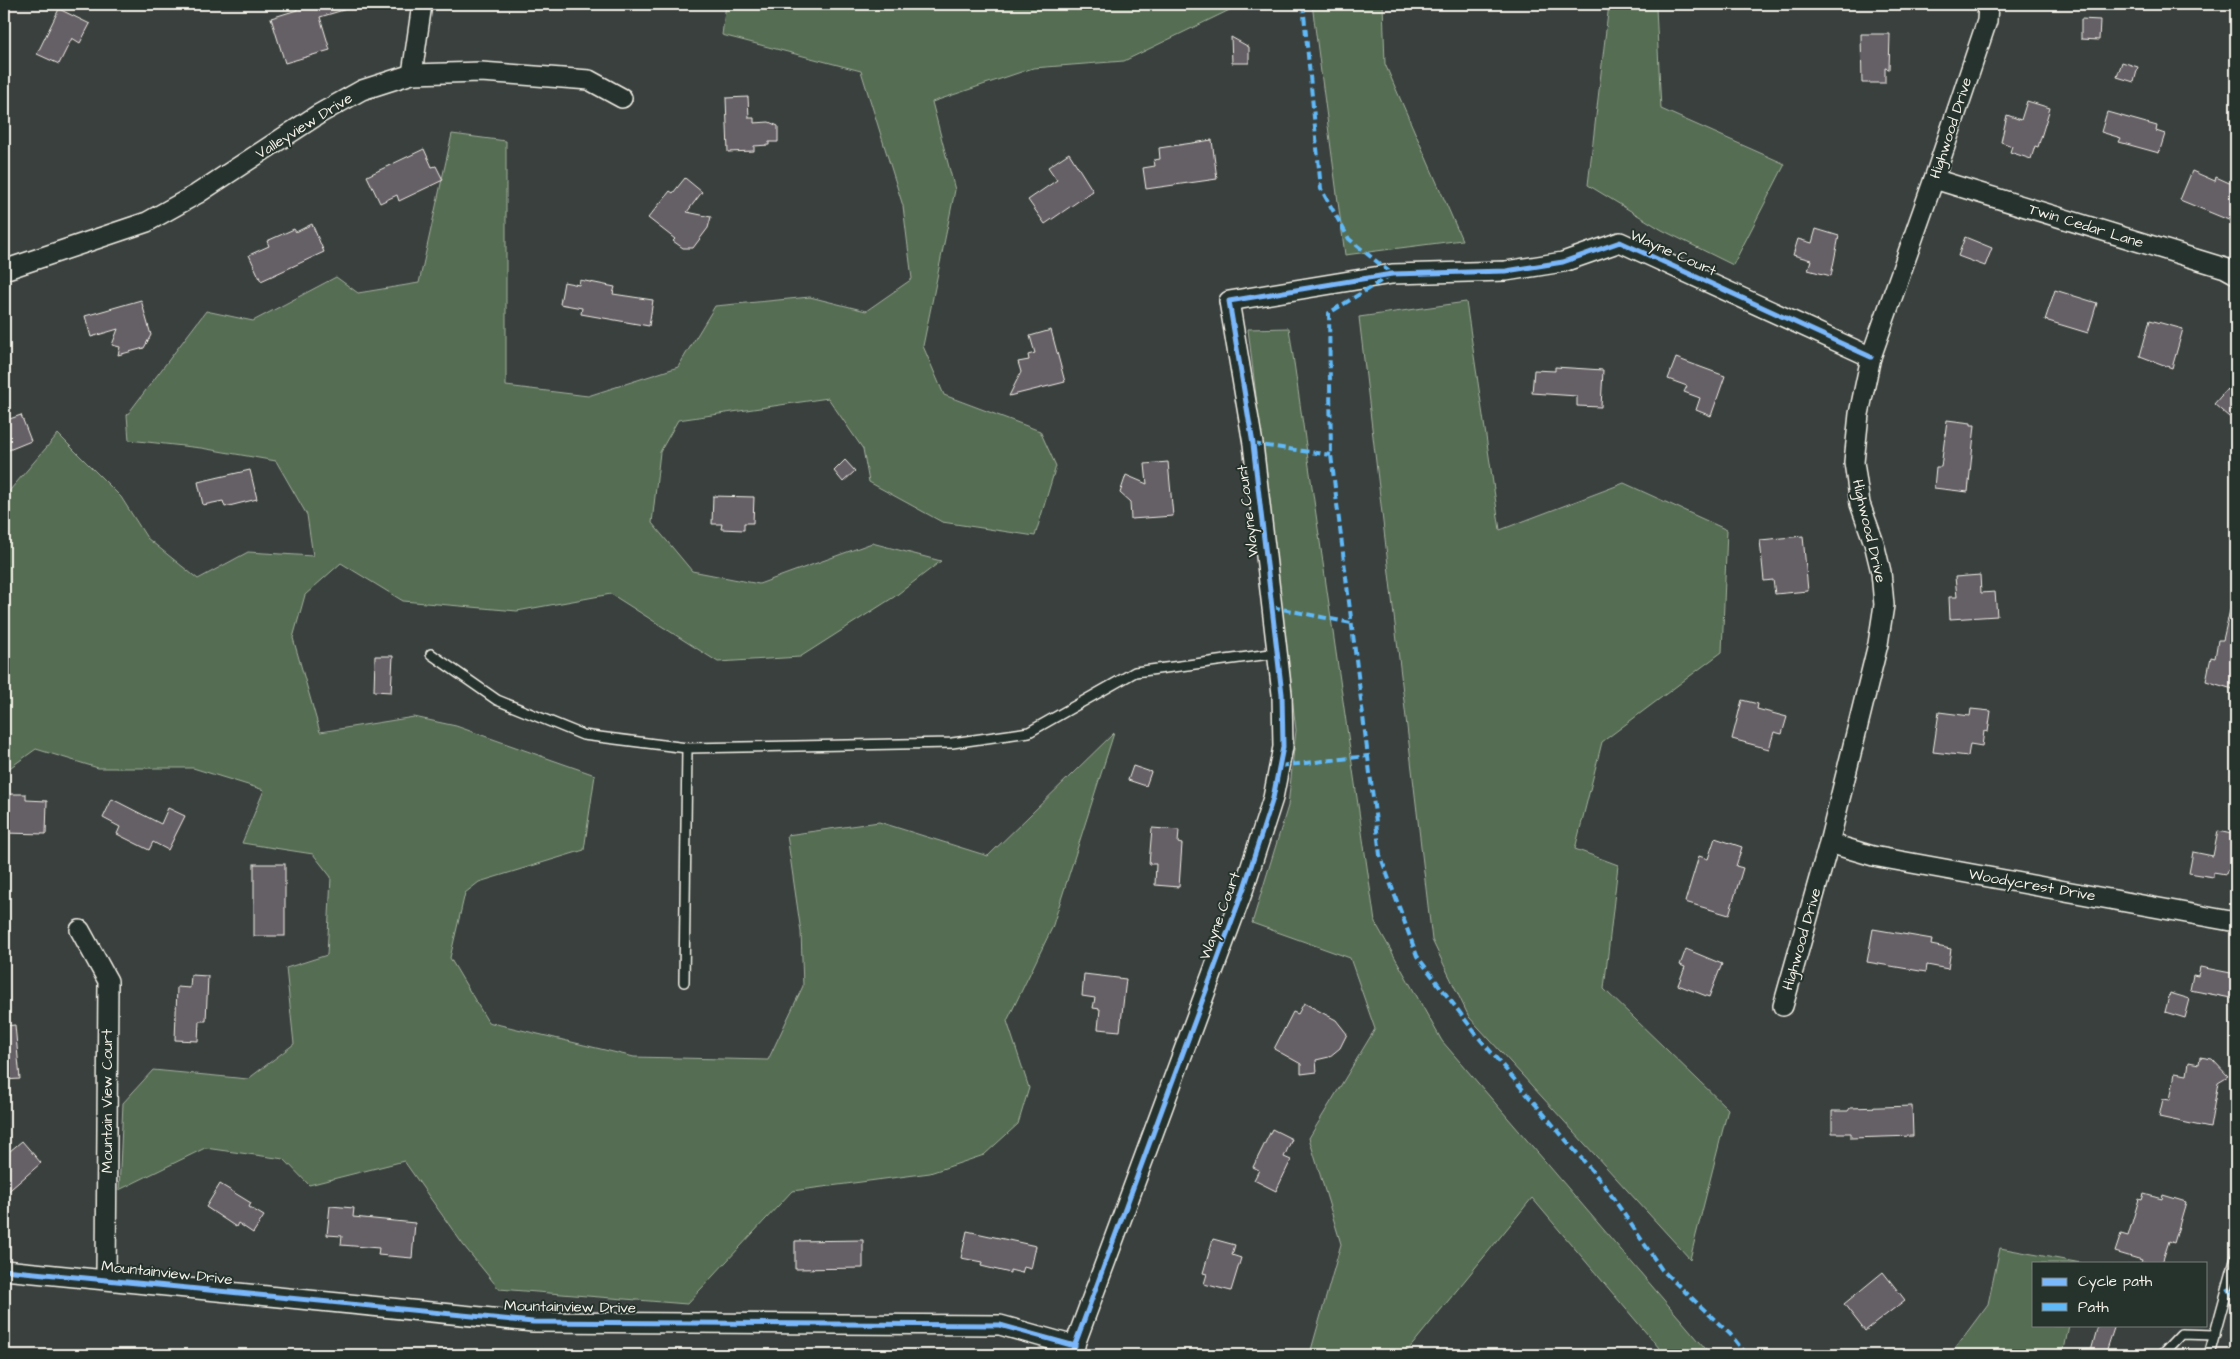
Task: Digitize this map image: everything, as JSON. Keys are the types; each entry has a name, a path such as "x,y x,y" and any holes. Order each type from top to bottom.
{"street":[{"path":"412,74 422,4"},
{"name":"Highwood Drive","path":"1783,1006 1828,843 1878,644 1884,605 1881,572 1874,543 1860,504 1854,462 1858,414 1870,357 1934,179 1987,21 1988,4"},
{"name":"Valleyview Drive","path":"4,270 147,222 197,194 318,114 362,90 412,74 481,72 589,80 622,98"},
{"name":"Twin Cedar Lane","path":"1934,179 2226,268 2236,274"},
{"name":"Wayne Court","path":"1073,1351 1244,888 1273,798 1283,748 1282,694 1278,653 1252,436 1230,302 1392,274 1506,271 1563,262 1620,242 1870,357"},
{"name":"Woodycrest Drive","path":"1828,843 1873,856 2236,922"},
{"name":"Mountain View Court","path":"80,930 108,981 106,1279"},
{"name":"Mountainview Drive","path":"4,1270 533,1322 1000,1325 1073,1351"}],"lane":[{"path":"431,654 497,700 582,735 687,748 952,743 1029,732 1135,672 1278,653"},
{"path":"684,982 687,748"},
{"path":"2209,1355 2236,1257"},
{"path":"2161,1355 2181,1334 2215,1335"}],"green space":[{"path":"726,4 1242,4 1124,61 1033,68 932,102 955,190 923,346 944,395 1040,431 1056,466 1035,536 942,522 869,482 863,449 828,398 678,420 660,452 652,523 692,571 759,584 872,543 941,561 894,597 800,657 718,662 611,594 517,611 403,601 341,563 305,595 293,638 320,732 414,717 456,726 595,775 584,850 479,882 465,893 450,958 488,1022 634,1057 768,1060 803,986 801,932 787,835 879,822 988,856 1114,733 1052,928 1007,1021 1029,1088 1018,1124 984,1155 930,1173 792,1191 687,1304 499,1289 464,1246 404,1161 309,1185 284,1159 205,1148 119,1190 123,1103 153,1070 248,1079 294,1044 286,968 327,955 331,877 313,854 242,843 264,790 193,768 98,768 36,749 4,772 4,497 58,434 121,497 147,538 198,579 248,552 313,556 307,515 276,461 201,448 129,440 127,415 206,311 253,321 336,277 358,293 419,283 452,134 506,141 506,386 588,396 678,367 715,306 810,297 866,311 912,279 903,206 861,71 722,35"},
{"path":"1312,4 1383,4 1385,64 1462,240 1345,255"},
{"path":"1609,4 1666,4 1656,8 1661,109 1785,164 1733,265 1662,230 1588,185"},
{"path":"1466,302 1500,530 1624,483 1727,530 1722,652 1602,742 1575,849 1618,865 1604,989 1728,1109 1690,1259 1469,1017 1432,940 1359,317"},
{"path":"1289,328 1375,922 1442,1041 1711,1355 1665,1355 1532,1198 1404,1355 1325,1355 1311,1350 1341,1244 1309,1138 1375,1029 1350,958 1252,923 1288,806 1296,730 1248,329"},
{"path":"2000,1248 2076,1262 2032,1262 2032,1326 2069,1326 2063,1355 1950,1355 1988,1304"}],"building":[{"path":"295,4 350,4 350,8 320,17 330,50 285,63 271,18 297,10"},
{"path":"59,9 90,24 80,43 72,38 59,64 37,54"},
{"path":"2081,19 2100,20 2099,40 2081,39"},
{"path":"1861,34 1890,34 1889,69 1885,68 1885,83 1862,83"},
{"path":"1231,37 1249,47 1249,63 1232,63"},
{"path":"2122,62 2138,67 2134,82 2117,77"},
{"path":"748,97 749,118 754,118 754,123 769,122 778,126 778,142 754,146 754,151 728,152 726,98"},
{"path":"2027,101 2050,108 2038,147 2035,146 2031,159 2010,152 2012,146 2001,142 2007,115 2021,120"},
{"path":"2107,112 2157,126 2156,131 2165,134 2159,153 2119,142 2121,138 2101,132"},
{"path":"1212,140 1217,179 1146,189 1143,168 1155,166 1154,160 1160,159 1159,148"},
{"path":"424,149 432,167 436,166 443,180 399,201 397,195 380,203 367,176"},
{"path":"1069,153 1093,191 1045,224 1028,200 1057,180 1048,167"},
{"path":"2192,171 2215,181 2216,177 2236,186 2236,209 2231,221 2180,200"},
{"path":"685,178 702,192 687,212 711,217 708,228 693,248 683,248 673,241 675,239 648,218 670,191 673,193"},
{"path":"312,224 324,252 261,281 249,255 269,246 267,241 294,229 296,232"},
{"path":"1816,229 1839,236 1831,276 1808,270 1811,260 1793,255 1798,239 1812,243"},
{"path":"1965,237 1992,248 1985,266 1958,256"},
{"path":"580,280 615,287 613,294 653,300 649,326 581,314 582,308 560,304 564,282 579,285"},
{"path":"2055,290 2097,303 2088,333 2045,320"},
{"path":"141,300 151,335 144,348 118,355 120,347 112,345 118,329 91,337 85,316"},
{"path":"2150,320 2183,329 2172,368 2140,356"},
{"path":"1051,330 1065,382 1009,396 1021,372 1018,362 1029,360 1028,355 1035,353 1030,336"},
{"path":"1676,358 1725,376 1711,416 1696,410 1700,398 1684,392 1687,386 1668,379"},
{"path":"1555,367 1603,370 1601,407 1577,406 1577,396 1532,393 1534,370 1555,371"},
{"path":"2227,389 2236,396 2236,423 2214,404"},
{"path":"21,415 31,441 4,452 4,421"},
{"path":"1947,420 1975,425 1968,492 1934,488 1936,467 1941,467"},
{"path":"845,460 855,471 843,482 834,471"},
{"path":"1168,462 1173,516 1131,519 1130,502 1120,493 1126,475 1147,484 1145,464"},
{"path":"250,470 257,499 225,507 223,501 203,505 198,482"},
{"path":"713,496 754,497 753,523 744,523 744,530 721,529 722,524 712,524"},
{"path":"1803,536 1808,591 1775,594 1773,580 1764,581 1760,540"},
{"path":"1980,575 1981,593 1995,592 1997,616 1950,619 1949,597 1957,597 1955,577"},
{"path":"2230,610 2236,611 2236,690 2206,681 2211,657 2215,658 2218,640 2223,640"},
{"path":"375,656 393,656 391,692 374,691"},
{"path":"1742,700 1758,704 1757,709 1787,717 1782,734 1774,732 1769,749 1732,739"},
{"path":"1971,709 1991,711 1988,732 1984,731 1982,746 1970,744 1968,756 1933,752 1939,712 1970,716"},
{"path":"1133,766 1151,772 1146,786 1128,780"},
{"path":"10,794 26,794 26,800 47,801 46,834 4,833 4,814 9,814"},
{"path":"112,799 161,824 168,808 185,816 168,850 153,842 149,850 117,834 120,827 103,818"},
{"path":"1152,828 1179,830 1178,843 1182,844 1179,887 1155,885 1156,864 1149,864"},
{"path":"2218,831 2236,835 2236,872 2227,870 2226,874 2213,872 2213,877 2189,873 2193,852 2213,856"},
{"path":"1715,838 1742,847 1736,866 1743,868 1729,915 1685,902 1699,856 1708,859"},
{"path":"254,864 285,864 285,936 254,936"},
{"path":"1873,929 1932,939 1931,945 1951,949 1948,969 1927,965 1926,972 1867,962"},
{"path":"1686,949 1722,964 1709,997 1678,985 1685,967 1680,965"},
{"path":"2200,967 2236,974 2236,999 2190,990 2193,975 2198,976"},
{"path":"1084,974 1126,979 1120,1031 1098,1029 1100,1009 1093,1008 1095,998 1082,996"},
{"path":"191,975 208,976 206,1021 199,1021 198,1041 175,1040 177,987 190,988"},
{"path":"2170,993 2190,999 2185,1018 2165,1012"},
{"path":"1304,1003 1336,1020 1347,1034 1340,1048 1329,1057 1316,1060 1317,1072 1301,1074 1301,1064 1274,1049 1293,1012 1298,1014"},
{"path":"15,1025 20,1079 4,1080 4,1026"},
{"path":"2200,1057 2212,1059 2228,1076 2218,1082 2210,1128 2159,1117 2163,1099 2170,1100 2175,1073 2187,1075 2189,1062 2199,1064"},
{"path":"1912,1106 1913,1136 1851,1138 1851,1133 1832,1133 1832,1111 1848,1111 1850,1108"},
{"path":"1272,1129 1292,1139 1284,1157 1291,1160 1276,1191 1254,1180 1259,1170 1253,1167"},
{"path":"22,1141 41,1163 4,1195 4,1156"},
{"path":"220,1184 251,1203 249,1207 264,1216 253,1233 238,1223 236,1227 206,1207"},
{"path":"2144,1194 2162,1199 2163,1195 2186,1202 2174,1243 2169,1241 2162,1262 2141,1262 2142,1260 2115,1252 2121,1234 2128,1236 2139,1199 2142,1200"},
{"path":"330,1206 354,1208 353,1217 415,1223 412,1258 378,1255 379,1248 341,1245 342,1236 327,1235"},
{"path":"967,1231 1036,1246 1031,1269 1024,1267 1022,1273 1010,1270 1010,1273 981,1266 982,1262 961,1258"},
{"path":"1213,1239 1235,1245 1232,1255 1241,1258 1231,1291 1204,1284 1207,1274 1203,1273"},
{"path":"863,1240 863,1268 795,1269 795,1241"},
{"path":"1883,1272 1905,1300 1865,1331 1844,1304"},
{"path":"2098,1326 2115,1326 2105,1355 2090,1355"}],"marked path":[{"path":"1303,4 1321,189 1349,239 1392,274 1329,313 1331,455 1380,855 1417,956 1479,1038 1605,1186 1662,1270 1730,1334 1747,1355"},
{"path":"1253,444 1331,455"},
{"path":"1272,607 1351,623"},
{"path":"1280,766 1367,756"},
{"path":"2228,1288 2236,1301"}],"cycle path":[{"path":"1071,1355 1244,888 1273,798 1283,747 1282,694 1253,444 1229,301 1392,274 1506,271 1563,262 1620,242 1871,357"},
{"path":"4,1270 533,1322 1000,1325 1075,1346"}]}
